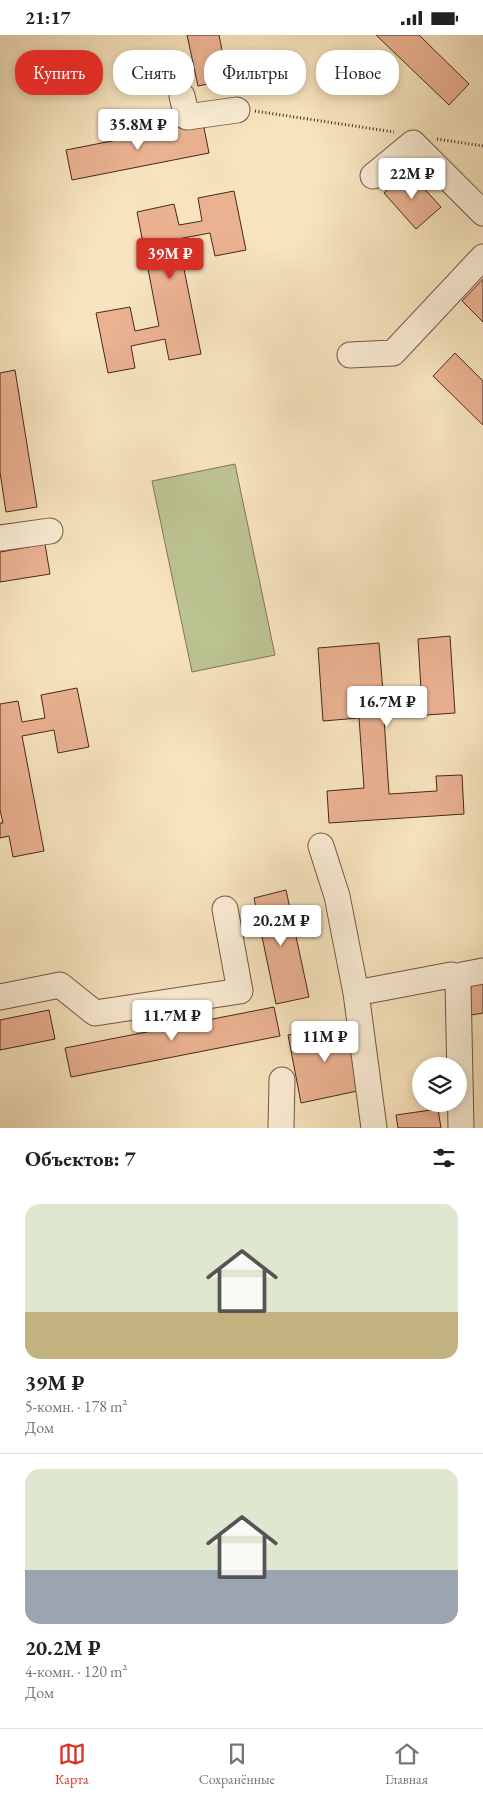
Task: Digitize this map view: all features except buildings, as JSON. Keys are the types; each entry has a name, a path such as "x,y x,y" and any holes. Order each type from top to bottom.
{"lane":[{"path":"182,96 187,117 237,110"},
{"path":"373,177 413,143 483,213"},
{"path":"350,355 393,353 483,257"},
{"path":"0,539 50,531"},
{"path":"321,846 336,897 356,993 374,1128"},
{"path":"0,997 60,985 95,1013 240,991 225,909"},
{"path":"461,1128 458,983 462,975 483,971"},
{"path":"356,993 451,975 458,983"},
{"path":"281,1128 282,1080"}],"path":[{"path":"237,110 265,111 398,133"},
{"path":"436,139 483,146"}],"green space":[{"path":"235,464 275,655 192,672 152,481"}]}
